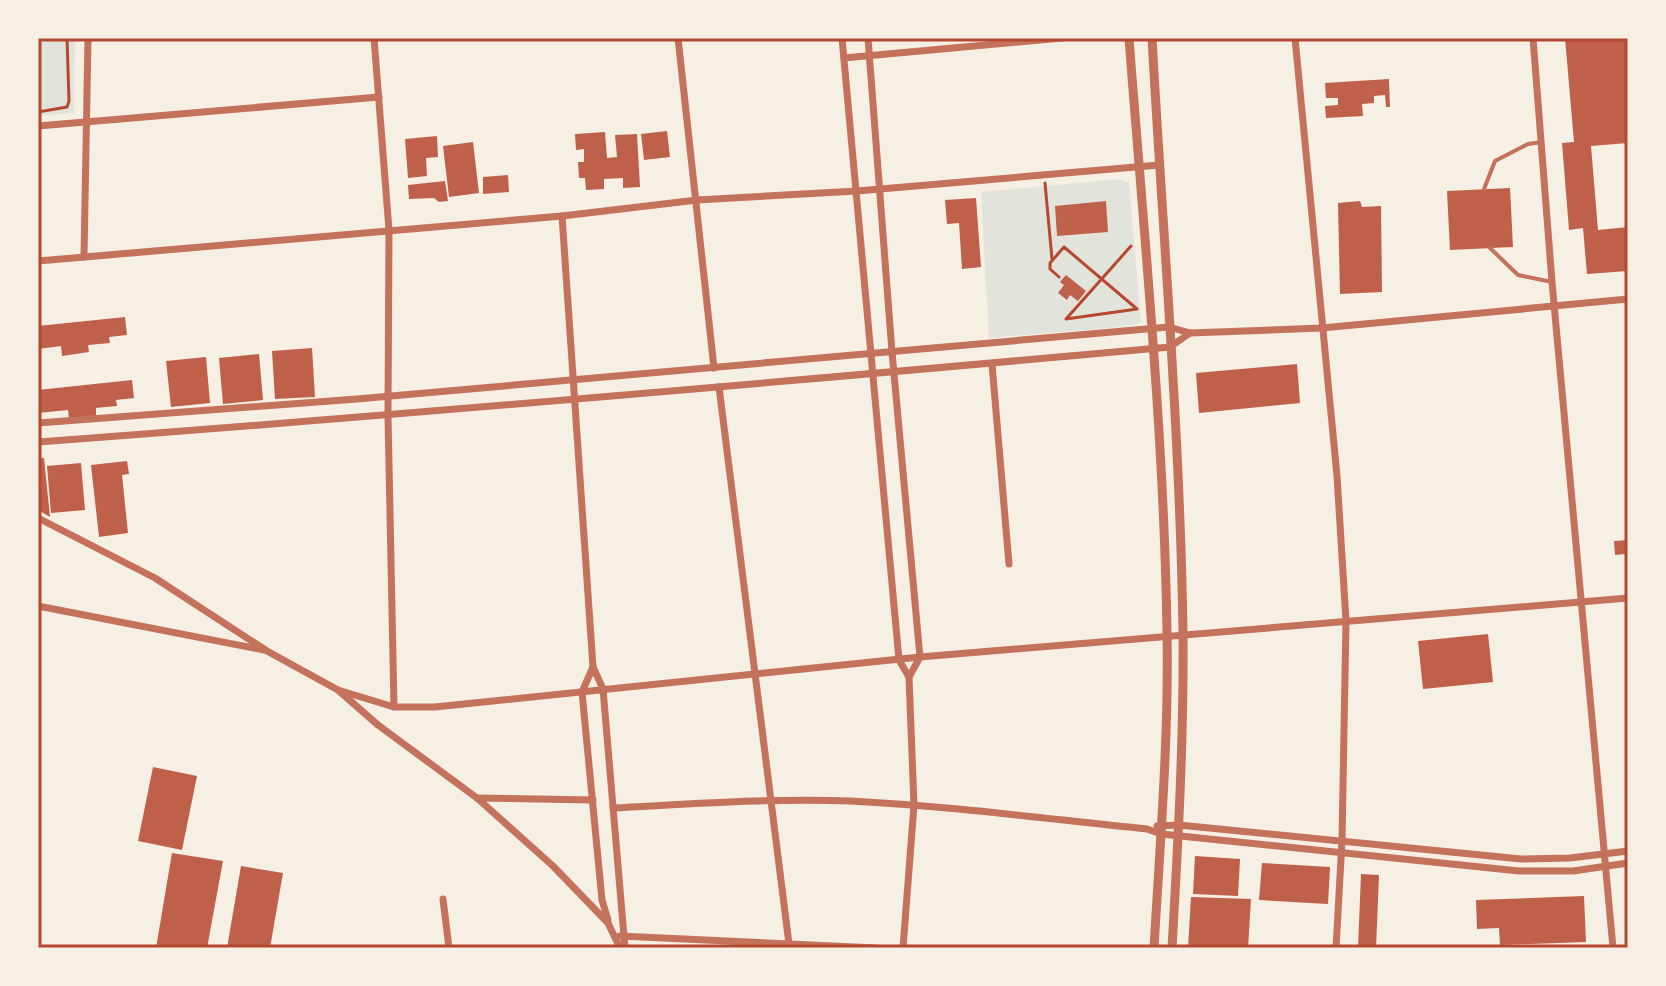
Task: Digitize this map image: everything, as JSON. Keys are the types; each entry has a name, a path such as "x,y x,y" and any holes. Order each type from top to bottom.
{"street":[{"path":"84,257 88,38"},
{"path":"374,38 389,230 388,416 394,707"},
{"path":"678,38 714,368"},
{"path":"842,38 899,660 909,677 914,805 903,948"},
{"path":"868,38 893,372 920,657 909,677"},
{"path":"844,58 1062,38"},
{"path":"1129,38 1161,446 1167,635 1162,829 1154,948"},
{"path":"1152,38 1176,443 1183,634 1179,830 1172,948"},
{"path":"1295,38 1337,476 1346,621 1342,852 1336,948"},
{"path":"1533,38 1552,282 1613,948"},
{"path":"38,126 379,97"},
{"path":"38,261 562,216 697,200 857,191 1159,165"},
{"path":"562,216 593,667 603,689 622,948"},
{"path":"38,423 388,397 1152,328 1169,327 1190,333 1322,328 1628,299"},
{"path":"38,442 388,416 992,364 1170,347 1190,333"},
{"path":"992,364 1009,564"},
{"path":"719,387 789,944"},
{"path":"38,518 155,578 267,651 338,690 394,707 435,707 1167,635 1628,598"},
{"path":"38,606 267,651"},
{"path":"593,667 582,692 602,900 613,936 622,948"},
{"path":"338,690 399,742 477,798 553,866 608,923"},
{"path":"477,798 593,800"},
{"path":"613,808 847,801 1147,829 1342,841 1521,859 1570,858 1628,851"},
{"path":"1179,830 1519,871 1573,871 1628,863"},
{"path":"443,899 449,948"},
{"path":"613,936 877,948"}],"lane":[{"path":"1484,189 1495,161 1528,144 1542,142"},
{"path":"1490,248 1518,275 1552,282"}],"path":[{"path":"38,112 67,107 67,38"},
{"path":"1044,176 1052,260 1050,269 1059,277"},
{"path":"1052,260 1064,247 1102,279 1137,309 1066,319 1102,279 1131,246"}],"shaded area":[{"path":"38,38 75,38 74,113 38,116"},
{"path":"1118,179 1129,183 1141,322 1131,326 989,338 981,192"}],"building":[{"path":"1565,38 1628,38 1628,143 1591,146 1598,230 1628,227 1628,271 1587,274 1583,228 1569,230 1562,143 1574,142"},
{"path":"1389,79 1390,107 1386,107 1385,95 1374,96 1374,103 1362,104 1363,116 1326,118 1325,106 1338,105 1338,98 1326,98 1325,83"},
{"path":"667,131 670,157 644,160 641,134"},
{"path":"605,132 607,158 617,157 615,135 637,134 640,187 623,188 623,178 604,179 604,189 586,190 585,178 579,178 578,162 584,162 584,149 576,150 575,134"},
{"path":"437,136 438,157 426,158 427,176 408,178 405,139"},
{"path":"473,142 479,193 449,197 443,146"},
{"path":"508,175 509,192 483,194 483,177"},
{"path":"445,181 448,201 409,199 408,185"},
{"path":"1510,188 1513,247 1450,250 1447,191"},
{"path":"976,198 981,267 962,269 959,223 947,224 945,200"},
{"path":"1106,201 1108,232 1057,236 1055,206"},
{"path":"1360,201 1362,207 1381,206 1382,292 1340,294 1338,203"},
{"path":"1066,275 1086,291 1078,301 1070,295 1067,300 1058,293 1064,285 1060,282"},
{"path":"125,317 127,335 109,337 110,343 88,345 89,352 62,356 61,346 38,349 38,326"},
{"path":"312,348 315,397 275,399 272,351"},
{"path":"259,354 263,400 223,404 219,358"},
{"path":"206,357 210,403 171,407 166,361"},
{"path":"1297,364 1300,403 1199,413 1196,373"},
{"path":"132,380 134,398 116,400 117,406 96,408 96,416 69,419 68,410 38,413 38,390"},
{"path":"44,458 50,517 38,510 38,459"},
{"path":"127,461 129,474 122,475 128,533 99,537 91,465"},
{"path":"81,463 85,510 51,513 47,466"},
{"path":"1628,540 1626,564 1625,554 1615,555 1614,541"},
{"path":"1488,634 1493,682 1423,689 1418,641"},
{"path":"153,767 197,776 182,850 138,841"},
{"path":"172,853 223,861 207,948 156,948"},
{"path":"1195,856 1240,859 1238,896 1193,894"},
{"path":"1262,863 1330,867 1328,904 1259,900"},
{"path":"241,866 283,873 270,948 227,948"},
{"path":"1361,874 1379,875 1376,948 1358,948"},
{"path":"1584,896 1586,942 1500,945 1499,928 1477,929 1476,900"},
{"path":"1191,897 1251,899 1248,948 1188,948"}]}
